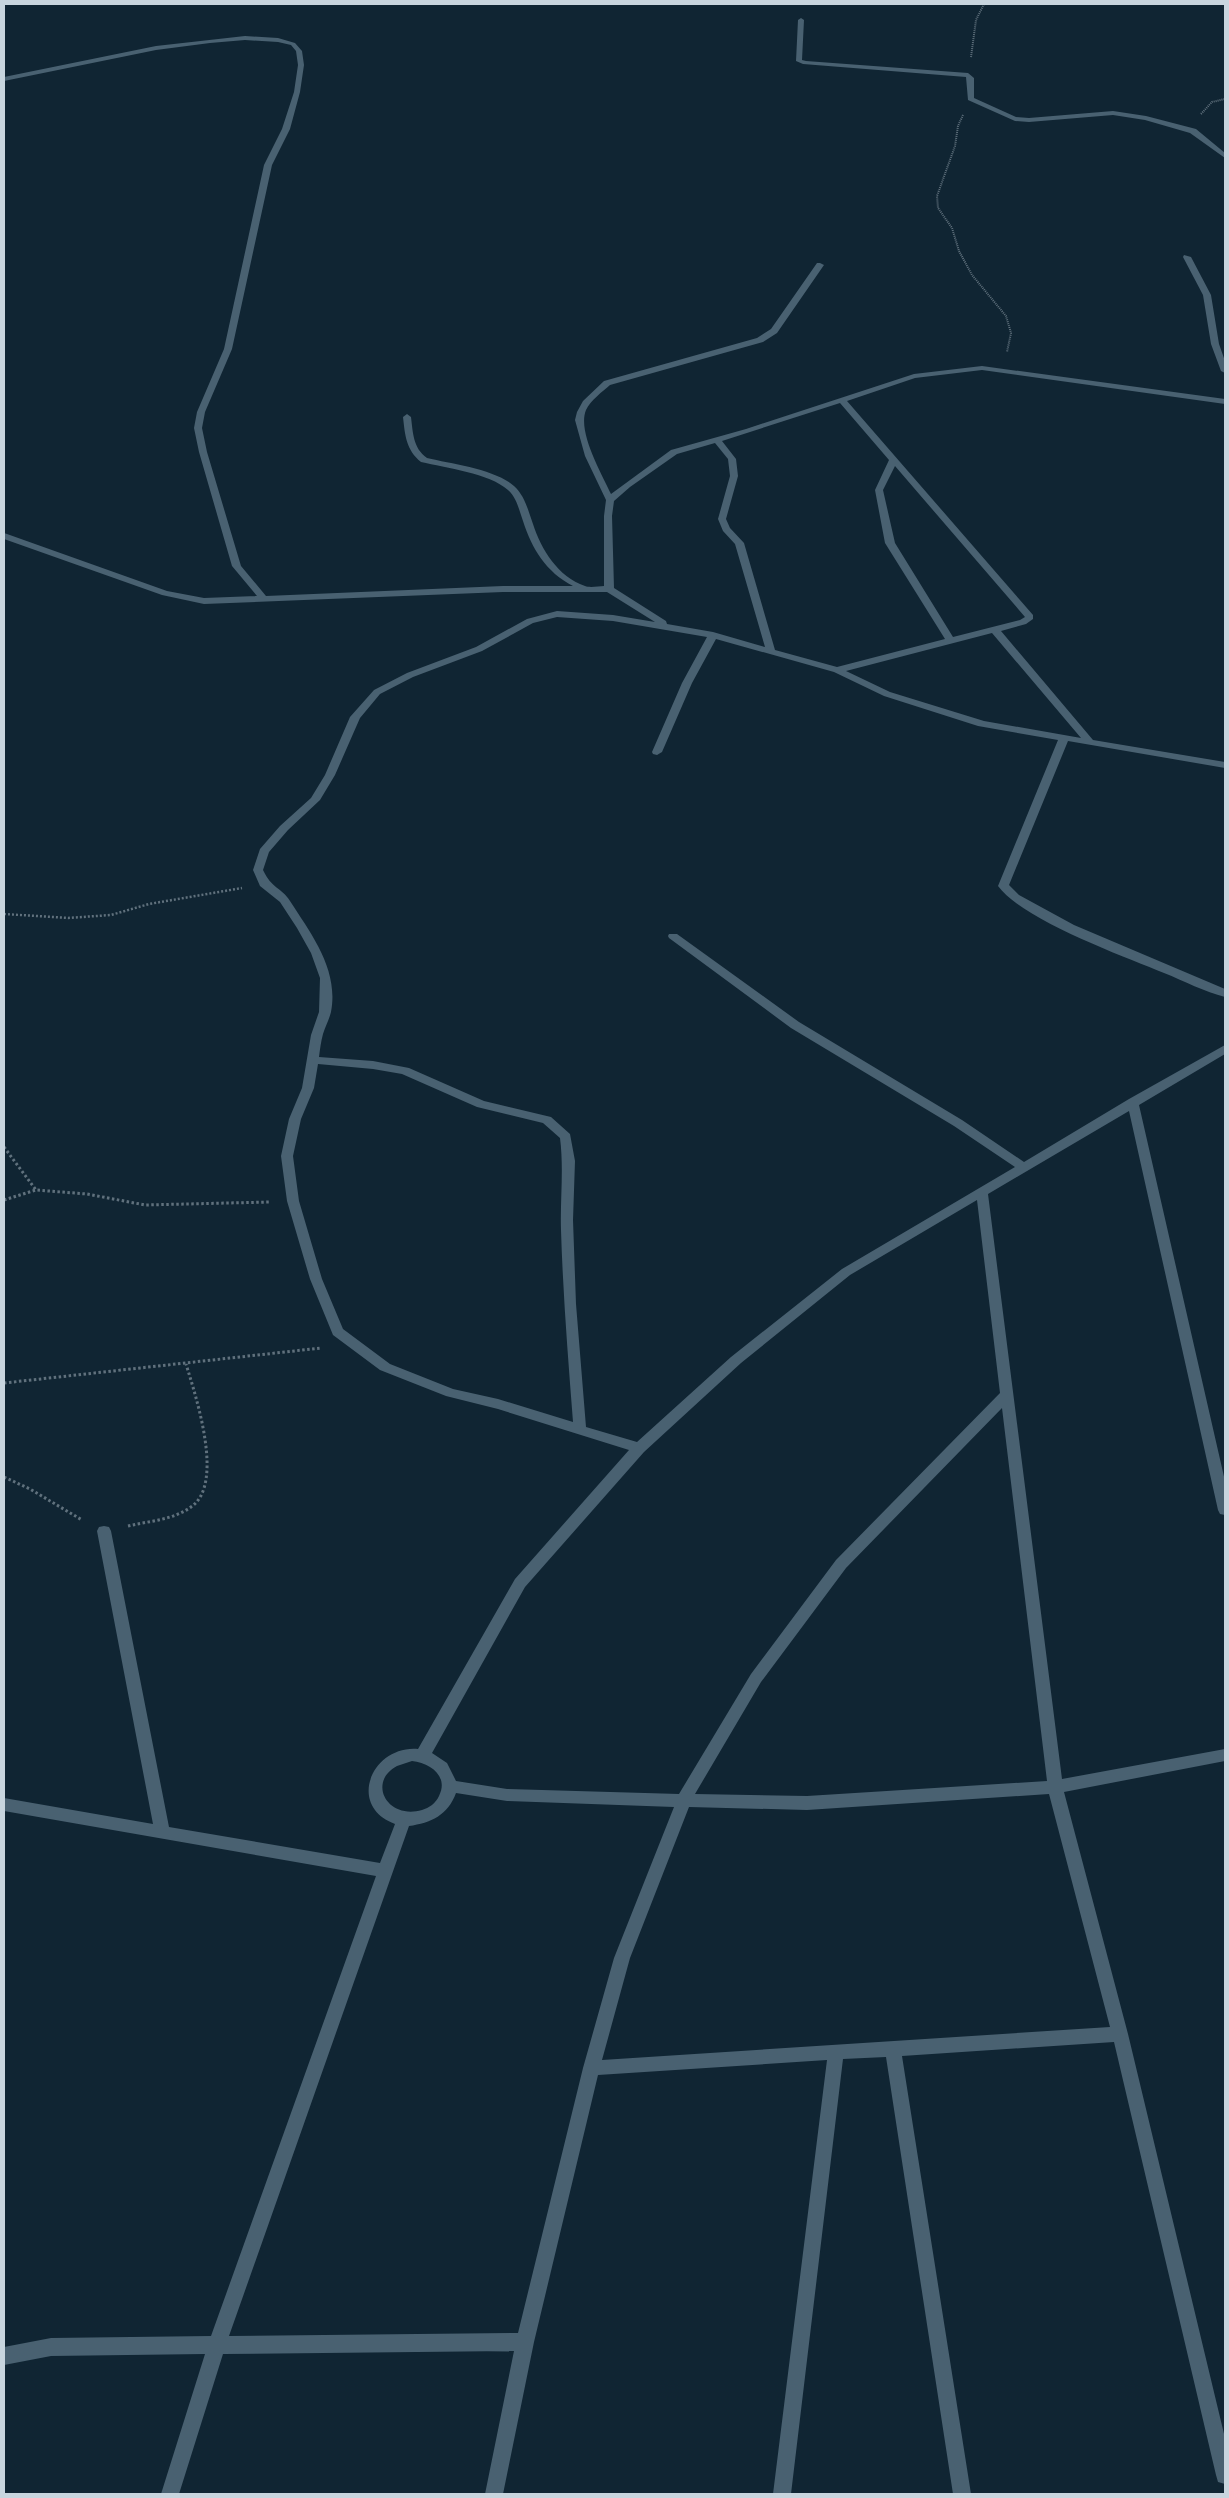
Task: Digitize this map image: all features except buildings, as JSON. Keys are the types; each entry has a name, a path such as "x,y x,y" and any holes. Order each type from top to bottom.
{"street":[{"path":"801,20 799,61 804,64 968,75 971,78 970,99 1014,119 1028,120 1113,113 1146,118 1193,131 1225,156"},
{"path":"4,79 156,48 210,41 245,38 278,40 293,44 299,51 301,64 297,92 286,129 268,165 228,349 201,412 198,428 203,452 237,566 263,598"},
{"path":"1187,258 1207,295 1215,344 1225,371"},
{"path":"609,589 608,516 610,500 580,430 580,414 589,398 607,383 760,340 774,331 820,265"},
{"path":"610,500 627,485 674,452 931,373 982,368 1225,401"},
{"path":"837,670 996,630 1023,622 1030,617 894,458 841,400"},
{"path":"407,417 412,449 416,455 424,460 498,480 510,487 521,500 530,530 547,563 560,576 583,588"},
{"path":"717,440 732,460 734,476 722,519 726,529 739,543 771,651"},
{"path":"894,458 879,490 890,543 951,641"},
{"path":"4,536 165,593 204,601 502,589 609,589 667,626"},
{"path":"639,1448 498,1404 451,1393 385,1367 338,1332 316,1279 294,1201 287,1156 295,1119 308,1088 317,1035 325,1012 326,978 317,954 284,900 264,884 258,870 264,851 284,828 315,800 330,775 355,716 377,692 410,675 479,649 542,616 580,614 667,626 771,651 837,670 887,694 934,711 982,724 1225,765"},
{"path":"996,630 1089,741"},
{"path":"657,752 687,683 713,636"},
{"path":"1064,738 1003,886 1008,894 1032,908 1153,965 1225,993"},
{"path":"673,936 795,1025 958,1123 1025,1168"},
{"path":"423,1755 520,1583 639,1448 736,1360 846,1272 1225,1049"},
{"path":"312,1060 373,1065 405,1071 481,1104 547,1120 566,1137 569,1161 567,1220 570,1304 580,1429"},
{"path":"1133,1102 1225,1510"},
{"path":"982,1191 1055,1787 1120,2034 1225,2475"},
{"path":"494,2494 525,2342 591,2068 622,1958 684,1800 756,1678 841,1564 1007,1394"},
{"path":"104,1532 162,1832"},
{"path":"423,1755 443,1767 450,1786 444,1804 436,1812 420,1818 404,1819 391,1815 382,1808 376,1799 374,1788 376,1778 381,1769 400,1757 423,1755"},
{"path":"450,1786 507,1795 807,1803 1055,1787 1225,1755"},
{"path":"4,1804 385,1871"},
{"path":"170,2494 217,2346 404,1819"},
{"path":"591,2068 1120,2034"},
{"path":"893,2049 962,2494"},
{"path":"782,2494 836,2053"},
{"path":"4,2356 51,2347 525,2342"}],"path":[{"path":"968,75 976,20 984,4"},
{"path":"970,99 958,126 955,146 937,196 938,208 952,228 959,250 972,275 1009,322 1011,333 1001,370"},
{"path":"1193,131 1203,110 1212,102 1225,99"},
{"path":"4,914 68,918 112,915 149,904 264,884"},
{"path":"4,1146 36,1190"},
{"path":"4,1200 36,1190 87,1194 145,1205 294,1201"},
{"path":"4,1383 354,1345"},
{"path":"4,1477 30,1489 104,1532 168,1516 190,1508 203,1495 207,1474 196,1396 186,1364"}]}
